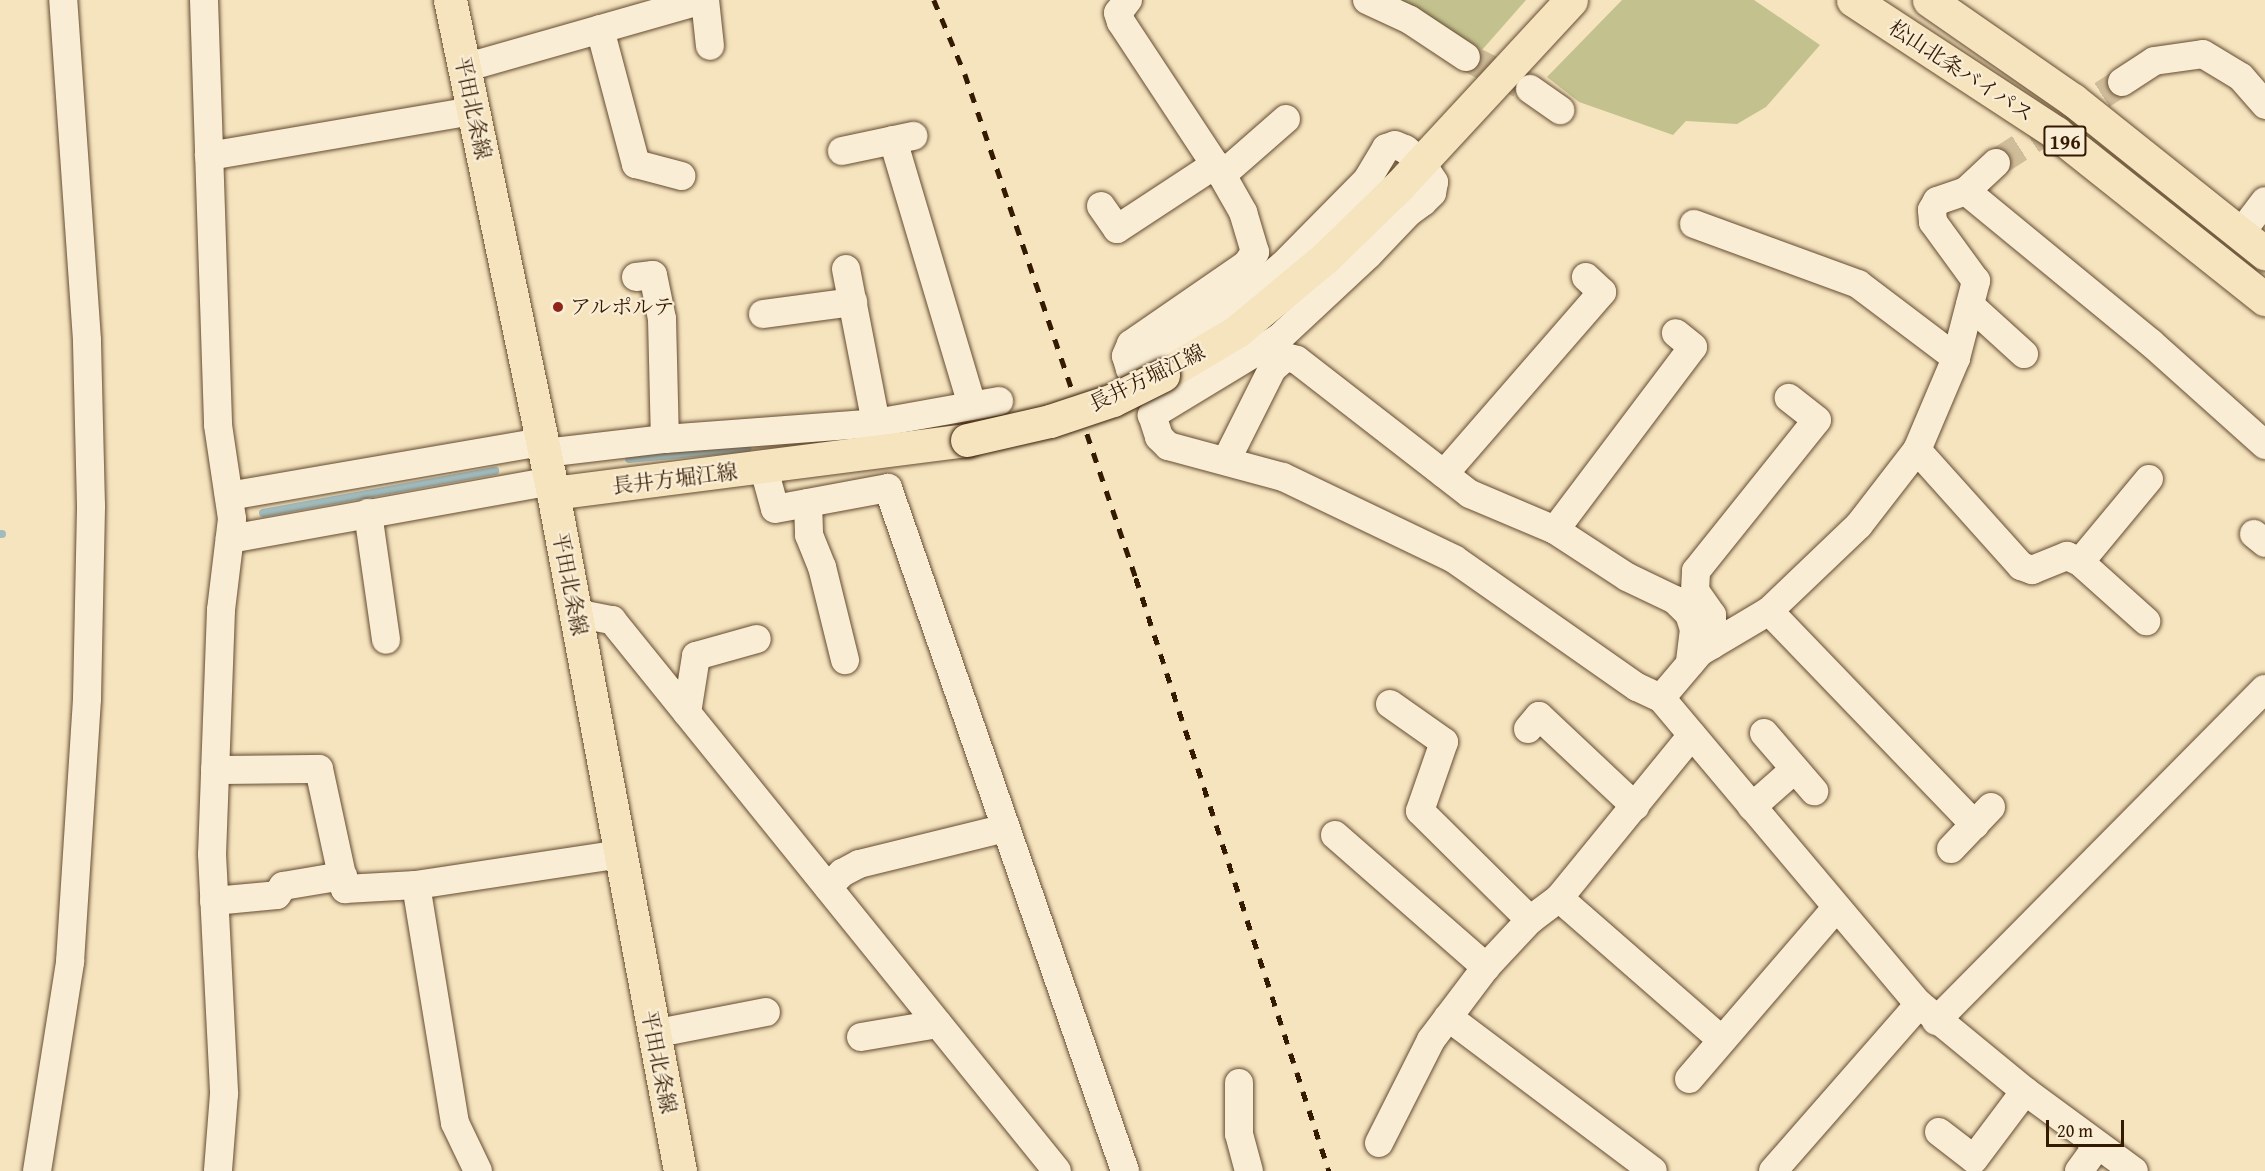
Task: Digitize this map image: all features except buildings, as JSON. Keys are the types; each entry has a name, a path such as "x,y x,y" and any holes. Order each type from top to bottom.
{"main road":[{"name":"平田北条線","path":"450,0 548,468 680,1171"},
{"name":"長井方堀江線","path":"548,468 764,469 967,440 1050,421 1113,400 1163,375 1236,332 1282,296 1421,162 1571,0"},
{"name":"松山北条バイパス","path":"1853,0 2056,133 2265,299"},
{"name":"松山北条バイパス","path":"1929,0 2073,100 2253,244"}],"street":[{"path":"36,1171 70,962 87,688 91,506 87,340 63,0"},
{"path":"204,0 218,425 232,519 221,610 215,770 214,901 224,1094 218,1171"},
{"path":"464,68 704,0 711,46"},
{"path":"1128,0 1118,13 1121,22 1219,169 1243,212 1255,252 1247,264 1131,344 1126,357 1152,415 1159,437 1168,446 1283,477 1454,559 1637,687 1661,698 1927,1013 2025,1091 2134,1171"},
{"path":"1367,0 1410,20 1466,57"},
{"path":"600,29 636,164 681,176"},
{"path":"2122,82 2154,62 2203,54 2241,77 2265,105"},
{"path":"1530,89 1560,110"},
{"path":"209,156 473,111"},
{"path":"1101,206 1117,229 1219,169 1286,119"},
{"path":"230,539 368,513 665,439 876,423 986,403 903,138 842,151"},
{"path":"1130,369 1215,318 1283,265 1367,180 1386,148 1405,148 1421,162 1434,182 1432,193 1360,263 1279,338 1152,415"},
{"path":"1661,698 1690,664 1712,645 1769,611 1859,525 1917,450 1956,358 1976,281 1933,222 1932,210 1937,201 1966,191 1996,163"},
{"path":"1966,191 2151,343 2265,445"},
{"path":"2253,244 2265,201"},
{"path":"1694,223 1858,284 1956,358"},
{"path":"846,270 876,423"},
{"path":"636,277 654,275 662,319 665,439"},
{"path":"1444,474 1602,292 1586,277"},
{"path":"763,314 852,302"},
{"path":"1970,304 2024,354"},
{"path":"1555,530 1693,347 1676,333"},
{"path":"1226,461 1259,389 1286,357 1298,360 1470,494 1555,530 1627,577 1675,600 1689,614 1694,629 1690,664"},
{"path":"1712,645 1712,615 1695,591 1696,571 1817,420 1790,398"},
{"path":"1917,450 2021,566 2032,570 2067,556 2080,562 2146,621"},
{"path":"229,496 548,468"},
{"path":"764,469 775,509 888,488 1125,1171"},
{"path":"2080,562 2149,479"},
{"path":"808,503 809,536 822,567 845,660"},
{"path":"368,513 386,640"},
{"path":"1769,611 1983,816 1951,849"},
{"path":"575,613 612,620 1057,1171"},
{"path":"687,713 696,656 757,639"},
{"path":"1773,1171 1927,1013 2265,689"},
{"path":"1390,704 1444,742 1420,811 1530,920"},
{"path":"1528,729 1539,716 1635,806"},
{"path":"1764,733 1814,791"},
{"path":"1378,1143 1409,1078 1448,1017 1486,967 1530,920 1559,898 1692,735"},
{"path":"215,770 320,769 345,888 416,885 620,854"},
{"path":"1752,807 1795,769"},
{"path":"828,887 842,873 859,864 1006,828"},
{"path":"1335,835 1486,967"},
{"path":"214,901 277,895 283,886 343,876"},
{"path":"416,885 455,1123 478,1171"},
{"path":"1559,898 1722,1040"},
{"path":"1689,1079 1836,908"},
{"path":"653,1034 766,1012"},
{"path":"1448,1017 1653,1171"},
{"path":"861,1037 938,1024"},
{"path":"1239,1083 1239,1134 1249,1171"},
{"path":"1939,1132 1974,1159 2025,1091"},
{"path":"2079,1171 2098,1145"}],"shaded area":[{"path":"1383,0 1526,0 1482,50"},
{"path":"1622,0 1754,0 1820,45 1766,107 1737,124 1686,121 1673,135 1579,102 1547,77"}],"waterway":[{"path":"629,459 747,448"},
{"path":"263,513 495,471"}],"tunnel":[{"path":"1466,57 1520,84"},
{"path":"1996,163 2122,82"}],"railway":[{"path":"934,0 965,74 1136,578 1329,1171"}],"place":[{"name":"アルポルテ","path":"558,307"}]}
